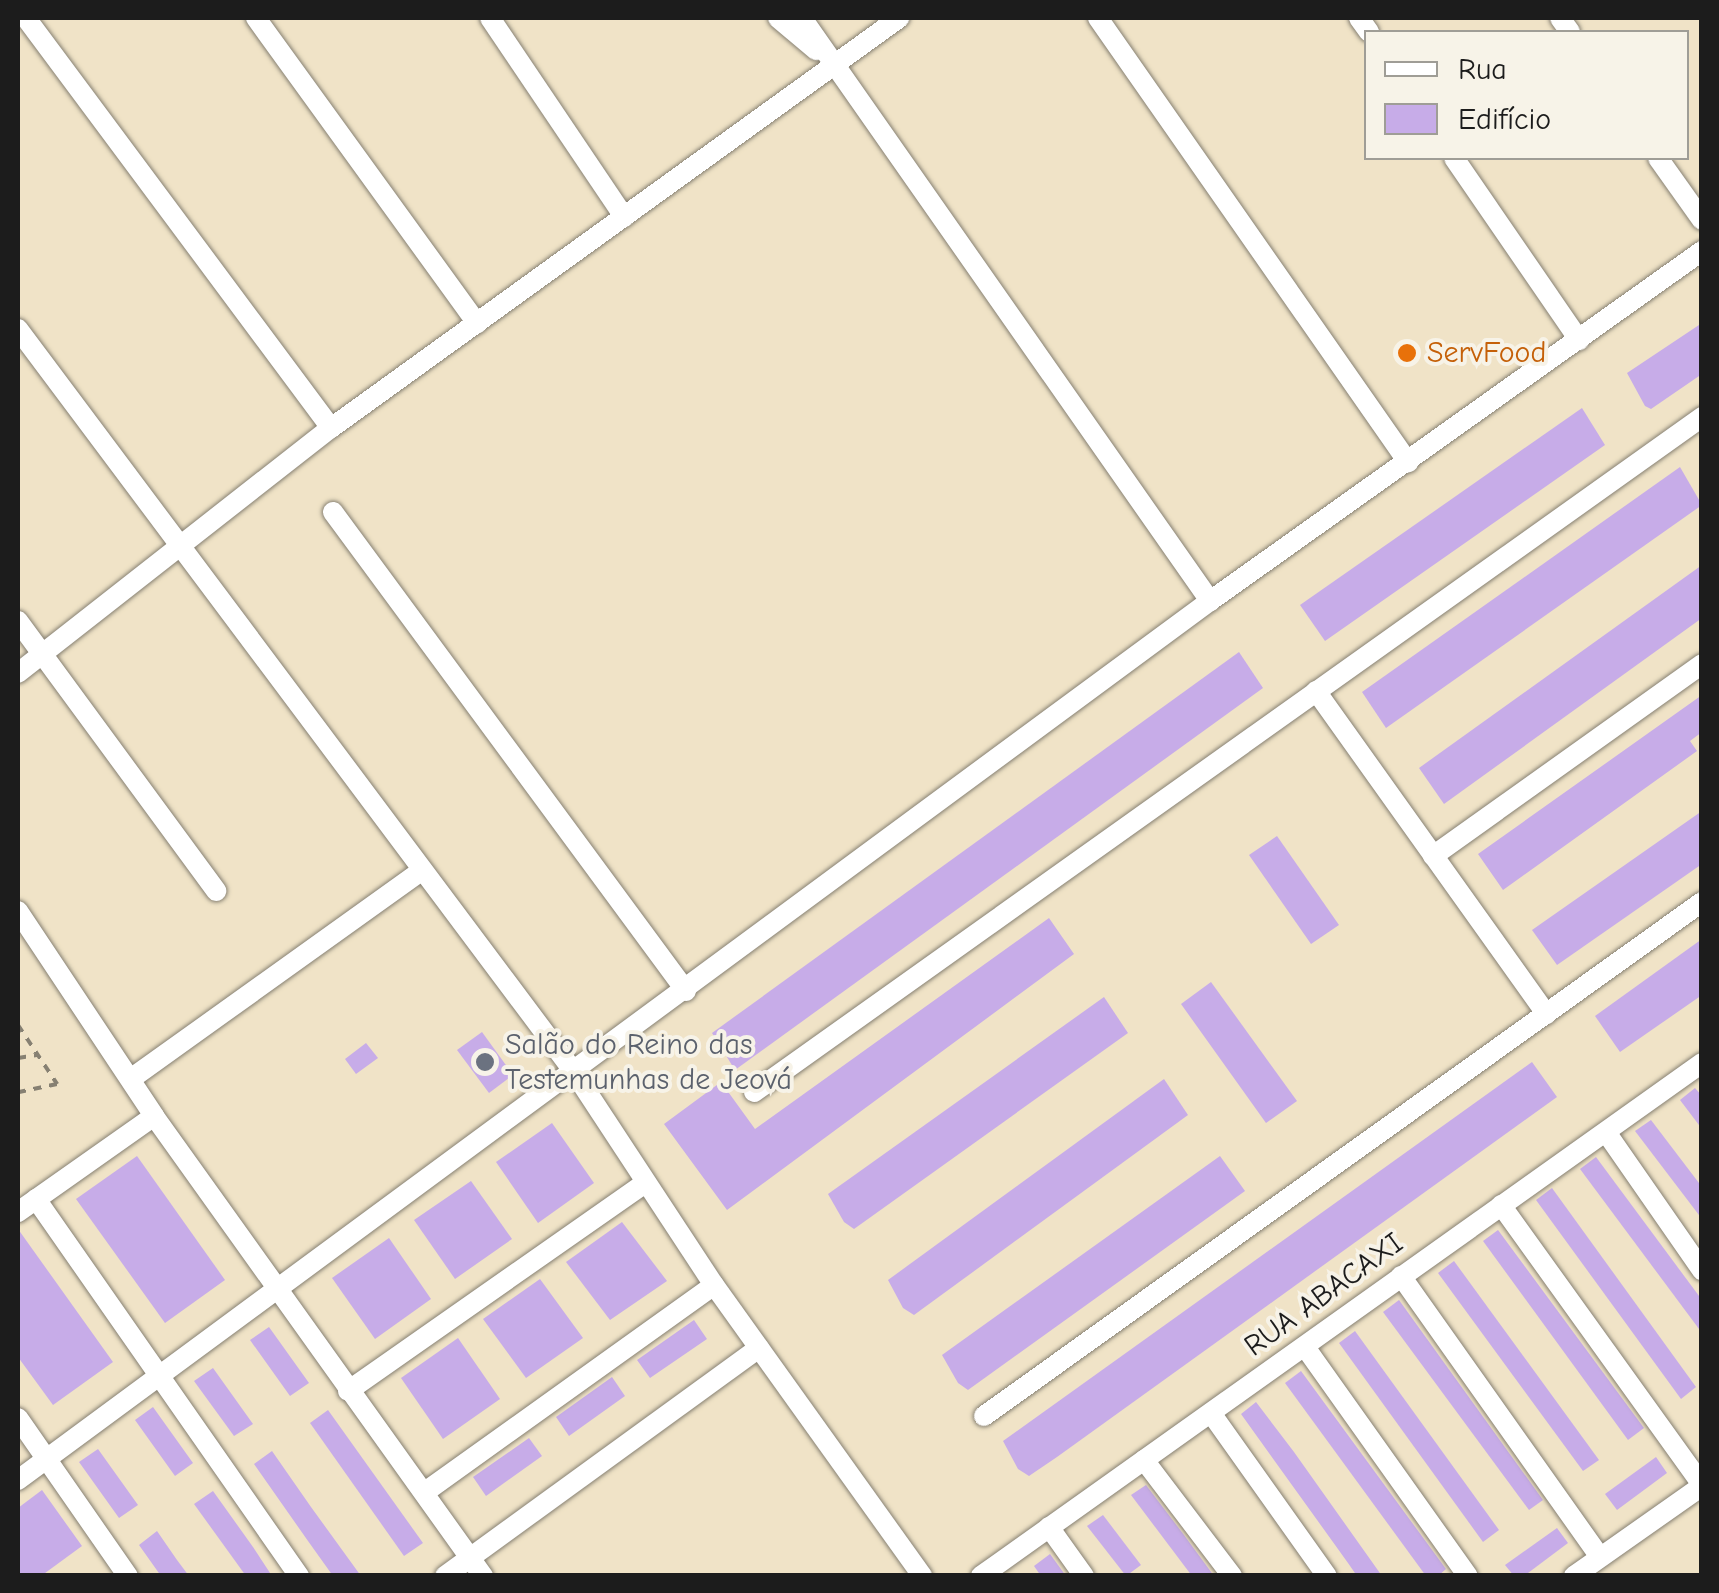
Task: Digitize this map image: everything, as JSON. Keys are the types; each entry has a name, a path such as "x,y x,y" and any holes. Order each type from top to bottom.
{"street":[{"path":"26,18 331,428"},
{"path":"256,18 477,323"},
{"path":"490,18 624,217"},
{"path":"778,18 832,64"},
{"path":"802,18 1210,602"},
{"path":"18,673 331,428 899,18"},
{"path":"1098,18 1408,462"},
{"path":"1455,160 1579,340"},
{"path":"1659,160 1702,220"},
{"path":"18,1480 1210,602 1702,251"},
{"path":"18,329 574,1072 644,1184 922,1576"},
{"path":"754,1092 1316,692 1698,427"},
{"path":"333,512 686,991"},
{"path":"18,620 216,891"},
{"path":"1433,856 1702,664"},
{"path":"1316,692 1546,1014"},
{"path":"132,1078 422,870"},
{"path":"984,1416 1702,902"},
{"path":"18,911 154,1116 483,1576"},
{"name":"RUA ABACAXI","path":"980,1576 1501,1204 1608,1134 1702,1062"},
{"path":"18,1212 154,1116"},
{"path":"1608,1134 1702,1270"},
{"path":"348,1391 644,1184"},
{"path":"36,1200 299,1576"},
{"path":"1501,1204 1702,1485 1574,1576"},
{"path":"1401,1276 1600,1557"},
{"path":"426,1492 714,1285"},
{"path":"1305,1347 1468,1576"},
{"path":"445,1576 759,1348"},
{"path":"1211,1413 1328,1576"},
{"path":"18,1418 128,1576"},
{"path":"1144,1460 1232,1576"},
{"path":"1049,1526 1084,1576"}],"path":[{"path":"18,1026 57,1084 18,1092"},
{"path":"18,1058 37,1054"}],"building":[{"path":"1702,323 1702,374 1651,409 1645,406 1627,373"},
{"path":"1582,408 1605,445 1325,641 1300,605"},
{"path":"1680,467 1702,505 1386,728 1362,692"},
{"path":"1702,565 1702,618 1444,804 1419,768"},
{"path":"1239,652 1263,688 735,1070 712,1033"},
{"path":"1702,695 1702,732 1690,741 1697,751 1503,890 1478,854"},
{"path":"1702,811 1702,864 1557,965 1532,930"},
{"path":"1277,836 1339,925 1311,944 1249,855"},
{"path":"1049,918 1074,954 727,1210 664,1124 721,1082 755,1129"},
{"path":"1702,939 1702,995 1620,1052 1595,1016"},
{"path":"1211,982 1297,1101 1266,1123 1181,1004"},
{"path":"1104,997 1128,1033 854,1229 844,1222 828,1194"},
{"path":"482,1032 513,1075 489,1093 457,1050"},
{"path":"366,1043 378,1058 356,1074 345,1059"},
{"path":"1532,1062 1557,1097 1057,1457 1029,1476 1018,1469 1003,1441"},
{"path":"1164,1079 1188,1115 914,1315 903,1308 888,1280"},
{"path":"1695,1088 1702,1096 1702,1129 1680,1100"},
{"path":"1651,1120 1702,1187 1702,1219 1635,1131"},
{"path":"552,1123 594,1183 538,1223 496,1162"},
{"path":"137,1156 225,1280 165,1323 76,1199"},
{"path":"1220,1156 1245,1191 968,1390 958,1383 942,1355"},
{"path":"1596,1157 1702,1300 1702,1333 1580,1169"},
{"path":"471,1181 512,1239 455,1279 414,1220"},
{"path":"1552,1188 1696,1387 1681,1399 1536,1200"},
{"path":"622,1222 667,1281 610,1320 566,1262"},
{"path":"18,1229 113,1362 53,1405 18,1357"},
{"path":"1498,1230 1644,1428 1628,1440 1483,1241"},
{"path":"389,1238 431,1299 375,1339 332,1278"},
{"path":"1454,1261 1599,1460 1583,1471 1438,1273"},
{"path":"540,1279 583,1338 526,1378 483,1319"},
{"path":"1399,1300 1543,1500 1529,1510 1383,1312"},
{"path":"694,1320 707,1339 650,1378 637,1360"},
{"path":"269,1327 309,1383 290,1396 250,1340"},
{"path":"1355,1331 1499,1530 1483,1542 1339,1343"},
{"path":"458,1338 500,1399 443,1439 401,1378"},
{"path":"213,1368 253,1424 234,1436 194,1381"},
{"path":"1301,1371 1446,1569 1438,1576 1426,1576 1285,1383"},
{"path":"612,1377 625,1396 569,1436 556,1417"},
{"path":"1256,1402 1382,1576 1357,1576 1241,1414"},
{"path":"153,1407 193,1463 175,1476 135,1420"},
{"path":"328,1410 423,1543 404,1556 310,1423"},
{"path":"529,1438 542,1456 486,1496 473,1477"},
{"path":"98,1449 138,1505 119,1518 79,1462"},
{"path":"272,1451 361,1576 333,1576 308,1541 254,1464"},
{"path":"1656,1457 1667,1473 1617,1510 1605,1494"},
{"path":"1146,1485 1214,1576 1192,1576 1131,1495"},
{"path":"42,1490 82,1546 41,1576 18,1576 18,1508"},
{"path":"213,1491 272,1576 246,1576 194,1504"},
{"path":"1103,1515 1141,1565 1126,1576 1087,1526"},
{"path":"1557,1528 1568,1543 1524,1576 1514,1576 1505,1565"},
{"path":"157,1531 189,1576 161,1576 139,1545"},
{"path":"1050,1554 1066,1576 1041,1576 1034,1566"}],"place":[{"name":"ServFood","path":"1407,353"},
{"name":"Salão do Reino das Testemunhas de Jeová","path":"485,1062"}]}
